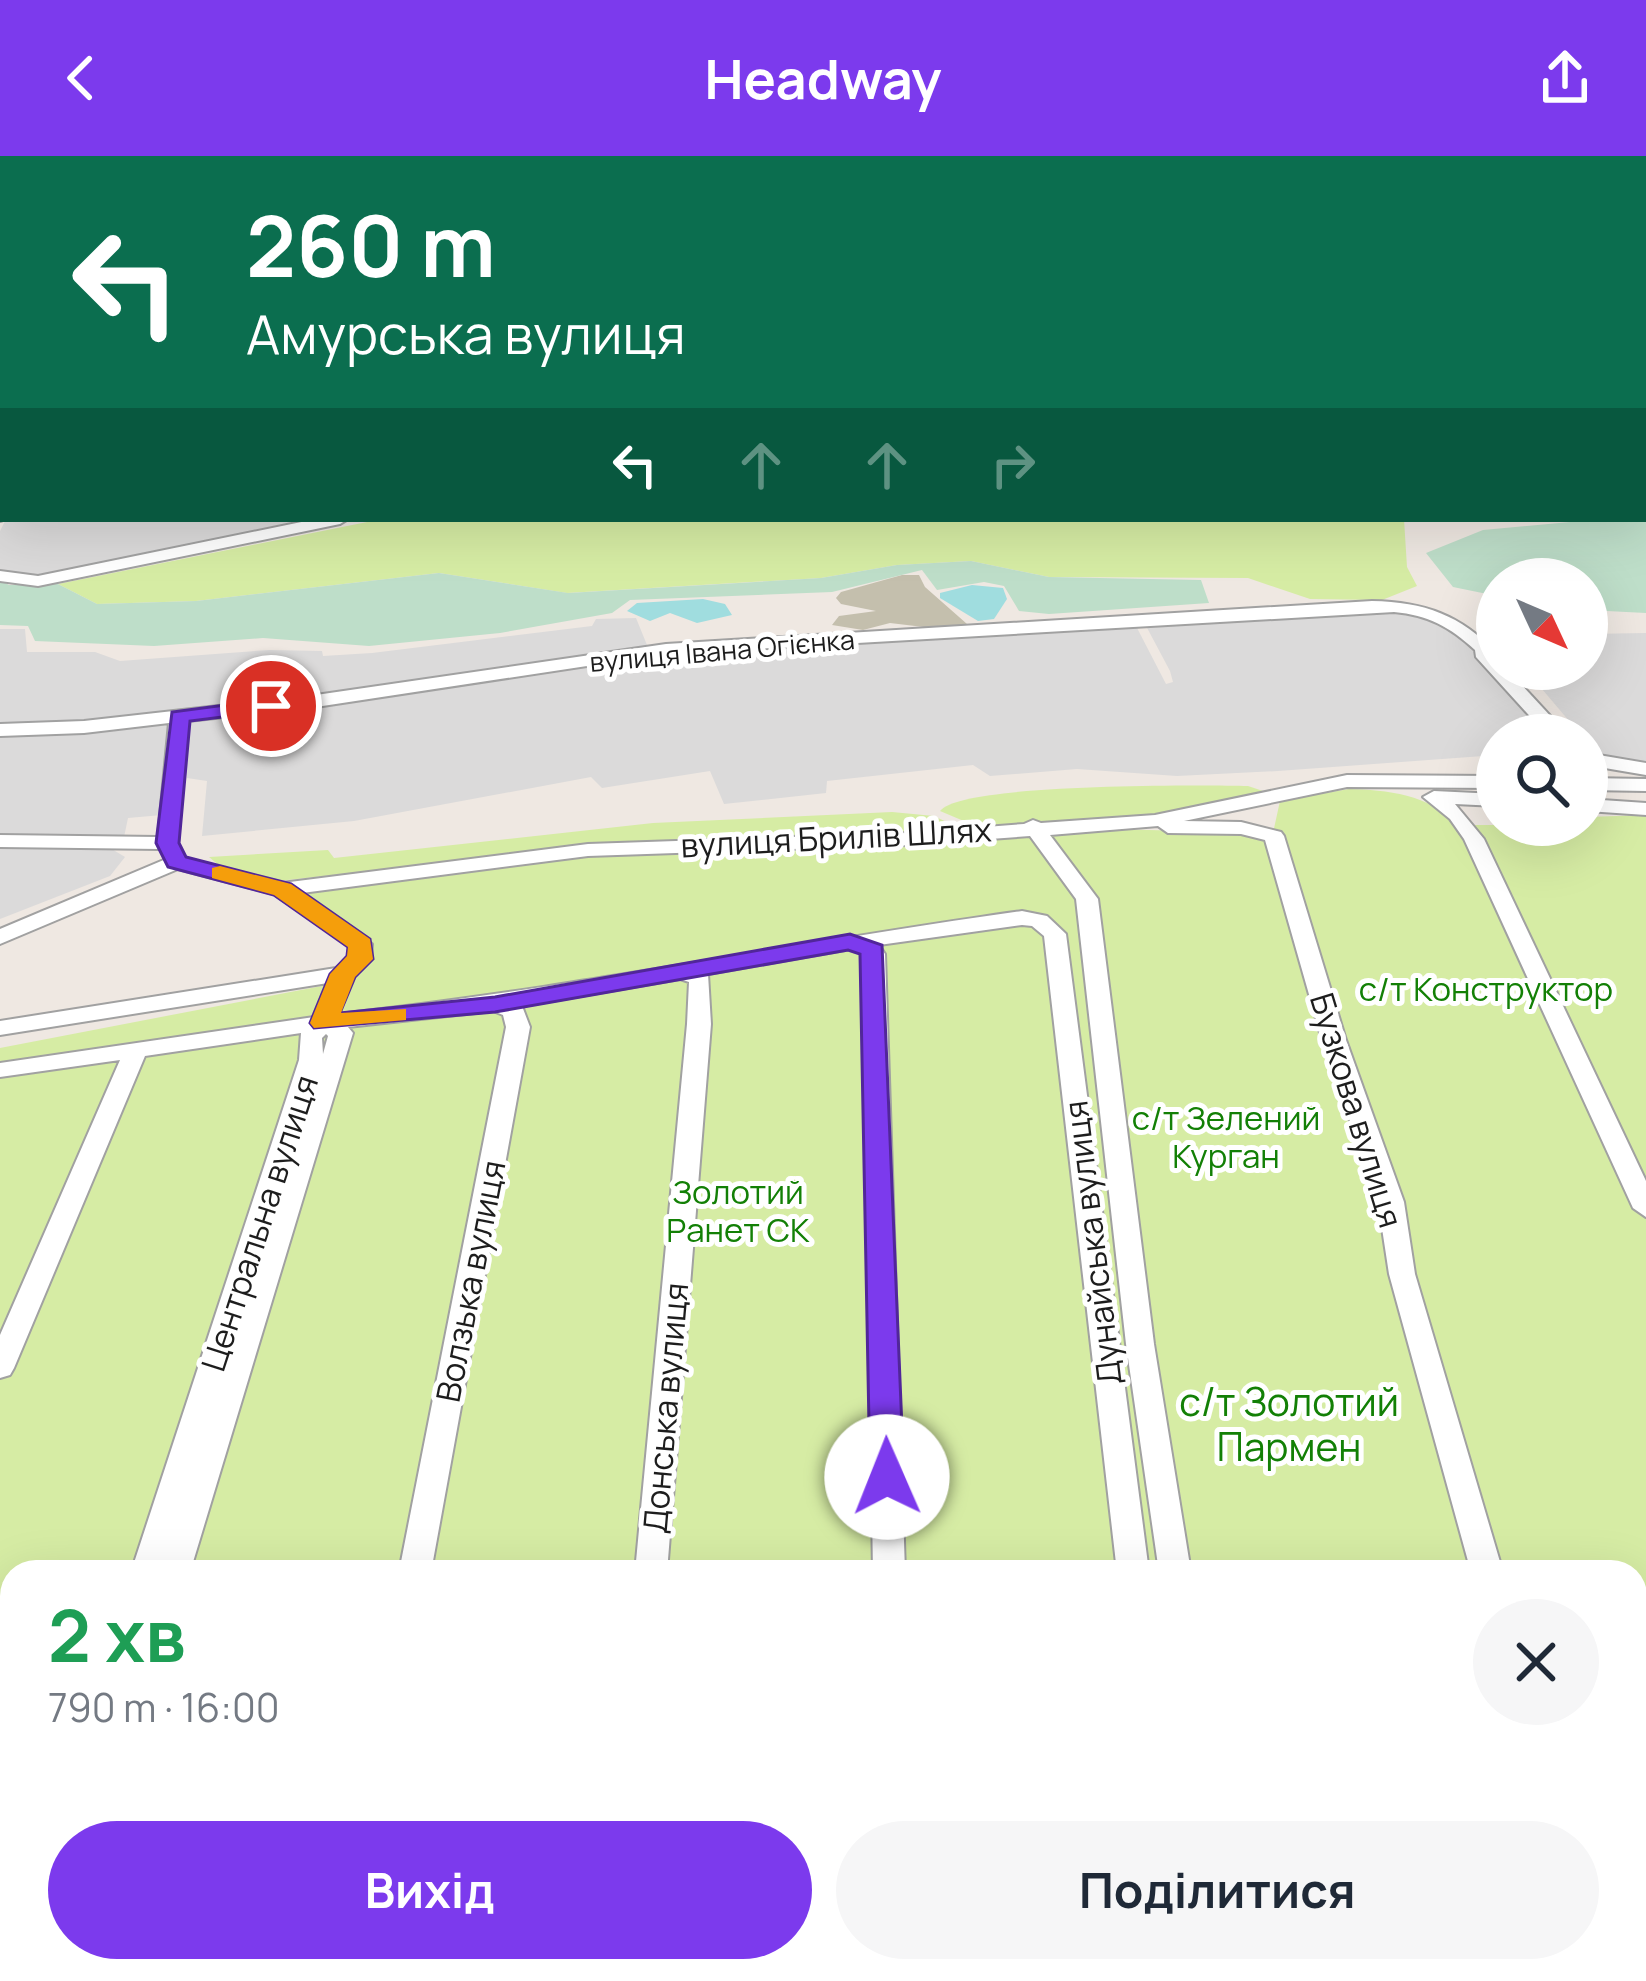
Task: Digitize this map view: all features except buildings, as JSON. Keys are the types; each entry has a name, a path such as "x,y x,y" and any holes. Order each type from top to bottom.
{"street":[{"path":"0,576 38,581 325,522"},
{"name":"вулиця Івана Огієнка","path":"0,730 179,716 666,649 1372,607 1425,608 1449,618"},
{"path":"1449,618 1476,646"},
{"path":"1449,618 1538,714"},
{"path":"0,937 172,852 179,716"},
{"path":"1608,763 1646,769"},
{"path":"1368,781 1433,797 1476,799"},
{"name":"вулиця Брилів Шлях","path":"0,841 172,852 283,890 588,850 907,838 1155,821 1293,788 1368,781 1476,782"},
{"path":"1608,784 1646,785"},
{"path":"1433,797 1457,815 1474,839 1646,1208"},
{"path":"1608,807 1646,809"},
{"name":"Бузкова вулиця","path":"1155,821 1168,827 1241,828 1274,836 1334,1040 1391,1202 1402,1274 1484,1560"},
{"name":"Дунайська вулиця","path":"1033,826 1087,899 1140,1344 1173,1560"},
{"path":"283,890 361,944 360,959 343,974 323,1023"},
{"name":"Дунайська вулиця","path":"850,942 1022,918 1039,921 1054,934 1132,1560"},
{"path":"0,1070 323,1023 495,1004 850,942 869,946 874,954 889,1560"},
{"name":"Донська вулиця","path":"652,1560 699,1024 700,978 680,971"},
{"path":"0,1028 343,974"},
{"name":"Волзька вулиця","path":"417,1560 518,1027 514,1011 495,1004"},
{"name":"Центральна вулиця","path":"151,1560 311,1060 310,1037 323,1023 341,1033 178,1560"},
{"path":"0,1368 135,1052"}],"shaded area":[{"path":"4,522 293,522 36,577 0,571 0,531"},
{"path":"902,575 919,575 925,587 967,624 932,628 890,623 863,630 832,625 839,616 876,611 841,604 836,598 841,592"},
{"path":"1401,610 1430,617 1460,635 1476,654 1476,690 1506,690 1526,714 1476,714 1476,757 1177,776 1077,769 990,776 973,765 827,781 826,793 724,804 710,771 602,788 591,777 354,821 202,836 207,781 187,778 189,721 659,654 1135,624 1166,684 1173,682 1145,624"},
{"path":"636,618 647,645 634,650 372,690 104,720 0,725 0,629 25,629 27,652 95,652 120,661 269,650 322,651 323,656 372,653 592,626 596,619"},
{"path":"1646,633 1646,762 1608,759 1608,714 1563,714 1543,690 1608,690 1608,634"},
{"path":"174,724 162,815 128,818 124,837 0,835 0,733"},
{"path":"0,844 110,848 125,857 110,876 0,919"}],"green space":[{"path":"367,522 1404,522 1407,567 1417,586 1382,600 1310,599 1248,578 1049,577 971,561 897,565 821,578 567,593 439,573 196,601 97,604 58,584"},
{"path":"1570,522 1646,522 1646,613 1608,611 1608,558 1476,558 1476,592 1453,587 1426,553 1483,530"},
{"path":"971,561 1049,577 1201,580 1209,603 1049,614 1019,611 1004,586 984,582 937,590 922,570 832,592 630,600 612,613 500,633 369,646 263,638 154,646 35,641 28,626 0,625 0,580 9,585 58,584 97,604 196,601 439,573 568,593 821,578 897,565"},
{"path":"1248,786 1263,791 1147,818 978,827 940,811 957,802 1034,791"},
{"name":"Золотий Ранет СК","path":"1349,789 1421,800 1455,825 1476,825 1476,846 1608,846 1608,816 1646,815 1646,1560 0,1560 0,1048 353,980 373,948 361,932 356,935 303,897 307,891 592,853 1066,828 1273,833 1280,801"},
{"path":"892,812 934,816 959,828 911,836 592,847 278,881 227,872 209,857 328,850 334,858 653,823"}],"water":[{"path":"972,585 1003,588 1007,599 994,619 978,621 940,598 940,593"},
{"path":"703,599 725,604 732,615 697,623 670,613 650,621 627,611 637,603"}],"slow traffic":[{"path":"220,873 283,890 361,944 360,959 343,974 323,1023 396,1015"}],"route":[{"path":"271,706 179,716 167,843 176,862 283,890 356,938 363,951 360,959 343,974 323,1023 495,1004 850,942 873,950 887,1477"}],"park label":[{"name":"с/т Конструктор","path":"1486,988"},
{"name":"с/т Зелений Курган","path":"1226,1136"},
{"name":"с/т Золотий Пармен","path":"1289,1424"}]}
